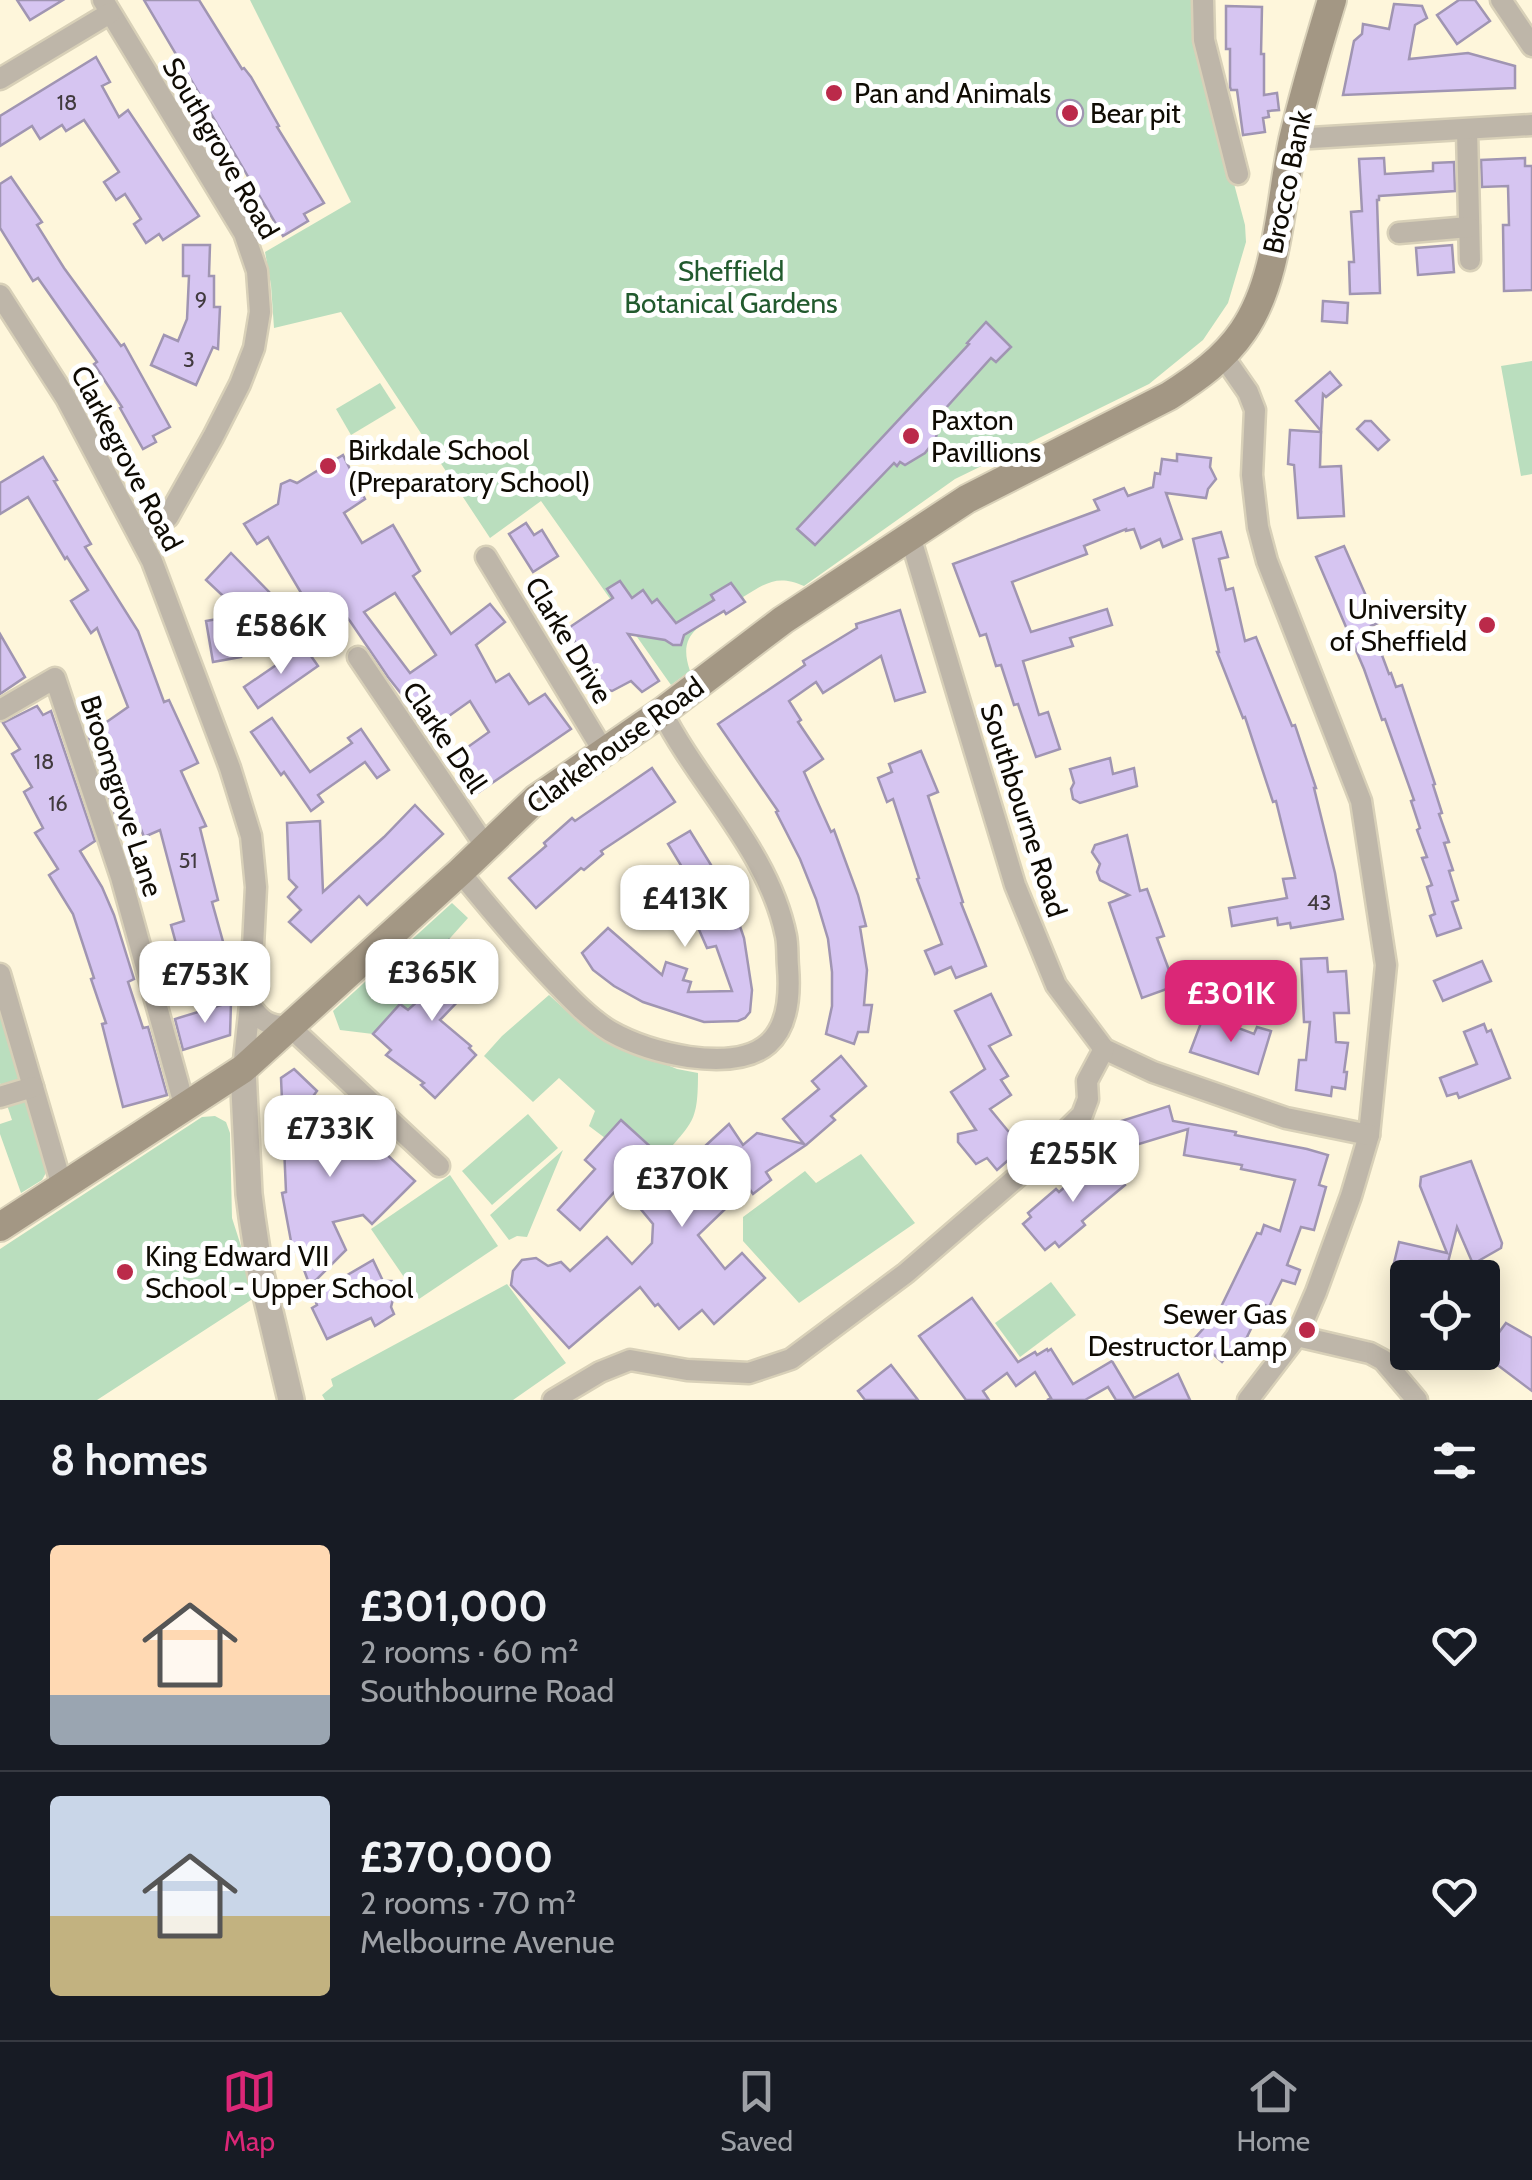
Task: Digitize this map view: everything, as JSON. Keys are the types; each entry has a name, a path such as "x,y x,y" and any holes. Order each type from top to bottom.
{"main road":[{"name":"Brocco Bank","path":"1224,356 1244,330 1266,282 1294,139 1332,0"},
{"name":"Clarkehouse Road","path":"0,1227 242,1070 536,799 662,712 783,620 967,498 1169,396 1224,356"}],"street":[{"path":"1203,0 1204,40 1238,174"},
{"path":"1501,0 1532,46"},
{"path":"0,79 106,6"},
{"name":"Southgrove Road","path":"106,6 244,233 257,271 260,312 254,348 213,437 168,518 138,534"},
{"path":"1294,139 1532,125"},
{"path":"1467,130 1470,260"},
{"path":"1400,233 1469,227"},
{"name":"Clarkegrove Road","path":"0,295 66,398 152,561 230,768 251,836 256,887 242,1070"},
{"path":"1224,356 1255,410 1252,474 1267,561 1362,801 1386,965 1369,1135 1336,1239 1297,1336 1248,1400"},
{"name":"Southbourne Road","path":"910,536 1014,885 1056,985 1104,1049 1153,1072 1286,1118 1369,1135"},
{"name":"Clarke Drive","path":"486,557 604,752"},
{"name":"Clarke Dell","path":"358,657 486,847"},
{"name":"Broomgrove Lane","path":"0,710 55,678 120,877 185,1108"},
{"path":"460,872 575,1004 610,1031 673,1054 698,1058 732,1060 750,1056 766,1046 780,1031 788,1010 786,936 772,892 736,826 662,712"},
{"path":"0,974 62,1186"},
{"path":"250,1004 272,1027 289,1026 439,1166"},
{"path":"554,1400 600,1372 630,1360 687,1370 749,1373 791,1358 906,1273 1030,1166 1082,1115 1088,1099 1088,1081 1104,1049"},
{"path":"242,1070 250,1206 260,1270 292,1400"},
{"path":"0,1098 33,1088"},
{"path":"1297,1336 1370,1353 1383,1360 1417,1400"}],"green space":[{"name":"Sheffield Botanical Gardens","path":"250,0 1196,0 1192,26 1245,225 1246,242 1228,303 1203,340 1149,384 955,479 804,586 772,582 743,597 745,602 726,614 723,611 692,634 686,649 690,671 671,685 541,501 490,538 341,312 274,328 265,252 351,202"},
{"path":"1532,361 1532,474 1521,476 1501,366"},
{"path":"380,383 396,408 351,435 336,409"},
{"path":"452,903 468,918 418,974 430,990 413,1015 400,1004 373,1034 340,1030 333,1011"},
{"path":"549,995 583,1026 626,1051 698,1073 692,1120 662,1158 621,1121 605,1138 589,1126 595,1111 559,1078 533,1102 484,1056"},
{"path":"0,1013 22,1082 2,1089 0,1083"},
{"path":"25,1097 47,1171 42,1180 21,1193 0,1124 12,1120 6,1102"},
{"path":"528,1114 558,1148 492,1205 462,1171"},
{"name":"King Edward VII School - Upper School","path":"215,1116 226,1122 230,1133 232,1218 257,1296 97,1400 0,1400 0,1249 202,1117"},
{"path":"563,1150 527,1237 509,1240 490,1215"},
{"path":"861,1154 915,1223 799,1303 743,1241 743,1217 805,1171 816,1183"},
{"path":"450,1175 498,1246 419,1299 371,1229"},
{"path":"1051,1282 1076,1315 1020,1357 995,1323"},
{"path":"507,1284 566,1363 513,1400 325,1400 322,1395 333,1386 331,1379"}],"building":[{"path":"17,0 63,0 30,20"},
{"path":"144,0 199,0 251,77 324,203 304,214 308,221 283,236"},
{"path":"1459,0 1475,0 1490,21 1457,44 1437,15"},
{"path":"1394,4 1422,6 1427,18 1415,25 1409,59 1468,53 1515,66 1515,88 1343,95 1354,41 1362,34 1363,24 1389,29"},
{"path":"1226,6 1262,7 1264,95 1277,93 1279,110 1268,111 1269,117 1263,118 1265,132 1243,135 1237,90 1230,87"},
{"path":"96,57 110,82 102,86 119,117 128,110 199,216 163,240 159,234 146,243 134,224 141,219 125,194 116,200 104,182 119,172 84,120 66,131 62,125 40,139 32,126 0,146 0,116"},
{"name":"Bear pit","path":"1070,100 1079,104 1083,113 1079,122 1070,126 1061,122 1057,113 1061,104"},
{"path":"1384,158 1385,174 1433,171 1433,163 1454,162 1455,191 1379,196 1380,293 1350,294 1349,262 1354,262 1351,212 1362,211 1359,159"},
{"path":"1525,158 1525,166 1532,166 1532,290 1504,291 1503,225 1509,225 1508,186 1482,187 1481,160"},
{"path":"11,177 42,222 37,225 64,268 121,346 124,344 170,427 153,436 156,442 143,449 94,364 97,362 38,278 33,281 0,228 0,184"},
{"path":"183,245 210,245 214,307 220,307 218,349 213,347 196,385 151,365 164,335 178,341 187,319 189,276 183,276"},
{"path":"1452,245 1454,272 1418,275 1416,248"},
{"path":"1323,301 1348,303 1347,323 1322,321"},
{"name":"Paxton Pavillions","path":"986,322 1011,347 996,362 991,358 936,419 938,431 925,453 905,465 894,463 815,545 797,529"},
{"path":"1330,372 1341,385 1326,397 1323,394 1321,431 1296,401"},
{"path":"1371,421 1389,440 1378,450 1357,429"},
{"path":"1290,430 1321,432 1320,467 1341,466 1344,516 1298,518 1294,465 1288,464"},
{"path":"1177,454 1211,458 1210,467 1216,479 1206,498 1166,493 1182,539 1163,547 1160,539 1141,548 1134,529 1126,529 1084,546 1087,554 1012,582 1031,632 1107,609 1112,625 1070,638 1073,646 1023,661 1039,715 1048,712 1060,749 1036,757 1018,704 1014,705 1001,665 996,666 986,634 980,636 953,564 1099,510 1094,500 1124,488 1128,496 1153,487 1162,459 1177,461"},
{"path":"343,455 365,499 344,513 362,543 393,525 420,571 413,576 451,634 490,604 505,622 476,645 496,682 509,674 529,704 545,694 571,729 476,794 451,759 489,732 470,701 432,728 407,693 403,696 388,677 331,599 310,608 268,537 257,544 244,524 278,504 281,484 290,480 297,483","holes":["395,593 436,655 410,673 364,612"]},
{"path":"43,457 91,544 85,547 138,631 164,702 169,700 198,763 181,771 206,826 200,828 218,900 212,902 227,956 183,969 171,925 184,921 160,830 144,837 139,824 121,832 88,735 128,707 97,628 91,633 71,601 88,590 28,497 0,514 0,483"},
{"path":"526,523 534,535 542,530 558,556 533,572 509,534"},
{"path":"1221,532 1228,557 1219,559 1226,590 1233,588 1245,641 1256,637 1292,726 1295,725 1316,788 1343,919 1291,928 1290,923 1278,925 1277,918 1232,926 1229,908 1287,898 1283,879 1295,878 1276,801 1273,802 1245,717 1217,652 1193,539"},
{"path":"1344,546 1378,623 1371,626 1389,674 1396,687 1402,685 1435,784 1442,813 1439,814 1449,842 1444,843 1458,900 1452,902 1461,928 1437,936 1427,887 1432,885 1422,858 1427,857 1417,830 1420,828 1411,801 1414,800 1385,719 1382,720 1316,557"},
{"path":"231,553 276,599 237,609 206,580"},
{"path":"620,581 632,598 643,590 652,603 657,599 676,623 714,600 711,595 731,583 745,602 684,635 681,645 628,634 659,681 642,692 631,681 612,691 605,689 567,629 613,598 607,589"},
{"path":"900,610 925,692 895,701 881,656 823,693 816,682 789,701 823,759 804,772 831,832 834,830 866,926 860,927 867,970 864,1005 872,1005 868,1032 858,1032 854,1044 826,1034 832,1006 828,939 800,859 778,811 718,724 805,665 803,661 857,628 856,624"},
{"path":"234,616 241,657 213,662 206,621"},
{"path":"0,634 25,677 0,694"},
{"path":"304,646 318,666 258,708 244,687"},
{"path":"37,706 43,715 51,711 95,841 80,851 114,915 134,979 128,982 143,1028 148,1027 167,1095 123,1107 102,1024 106,1023 91,979 94,978 73,914 49,875 58,869 35,833 43,828 24,792 32,787 12,754 20,749 3,723"},
{"path":"272,718 310,772 352,743 348,738 361,729 389,770 377,778 365,762 318,795 323,802 311,811 251,732"},
{"path":"921,751 938,792 928,796 961,903 986,966 956,978 951,967 935,974 925,951 942,944 893,799 887,802 878,778 892,772 889,764"},
{"path":"1110,758 1113,774 1134,768 1137,786 1080,803 1073,799 1070,769"},
{"path":"652,768 675,802 601,851 603,854 536,908 509,878 572,818 575,821"},
{"path":"415,805 443,834 367,905 359,896 311,942 289,922 301,910 288,897 297,887 289,879 287,823 320,821 323,892"},
{"path":"690,831 729,894 744,938 752,990 750,1012 738,1021 704,1022 643,1002 593,970 582,953 608,928 662,975 666,962 687,969 683,980 691,982 688,992 732,991 716,946 707,948 676,877 685,872 668,844"},
{"path":"1127,835 1140,891 1147,889 1164,936 1157,938 1175,986 1142,998 1109,903 1129,895 1100,880 1100,864 1092,852 1095,845"},
{"path":"449,940 481,970 458,991 463,996 440,1020 476,1055 435,1098 421,1085 424,1083 386,1055 391,1050 373,1034 400,1004 408,1010 430,990 418,974"},
{"path":"1327,958 1328,972 1346,971 1349,1013 1334,1013 1336,1042 1348,1043 1347,1072 1345,1089 1332,1087 1331,1096 1296,1090 1299,1060 1306,1060 1310,1022 1304,1022 1301,959"},
{"path":"1482,961 1491,981 1443,1001 1434,981"},
{"path":"991,994 1011,1035 989,1046 1008,1076 1001,1080 1011,1095 990,1109 1022,1148 997,1170 987,1158 976,1164 958,1142 958,1134 976,1130 951,1092 985,1069 955,1011"},
{"path":"231,1002 230,1035 183,1050 175,1019"},
{"path":"1204,1015 1254,1034 1257,1027 1271,1031 1258,1074 1190,1052"},
{"path":"1484,1024 1487,1032 1491,1030 1510,1078 1459,1098 1457,1093 1447,1096 1440,1078 1477,1064 1464,1032"},
{"path":"841,1056 866,1086 831,1116 835,1120 806,1145 766,1172 771,1180 753,1194 748,1187 698,1235 725,1269 742,1253 765,1278 714,1324 702,1310 679,1329 640,1287 569,1348 511,1285 513,1271 522,1260 536,1258 548,1266 561,1262 570,1271 607,1237 632,1264 652,1243 653,1224 639,1207 729,1124 743,1145 757,1133 804,1144 783,1119 819,1089 812,1081"},
{"path":"294,1069 317,1091 305,1107 314,1148 345,1115 415,1181 372,1224 363,1215 333,1222 346,1250 310,1286 297,1251 293,1252 282,1193 286,1192 281,1078"},
{"path":"1169,1106 1173,1121 1328,1155 1319,1185 1326,1187 1314,1230 1301,1227 1287,1265 1300,1270 1295,1284 1282,1280 1269,1307 1263,1304 1249,1339 1239,1351 1234,1347 1222,1362 1195,1338 1219,1311 1257,1233 1261,1234 1264,1225 1280,1231 1295,1180 1184,1155 1188,1129 1126,1148 1118,1122"},
{"path":"621,1120 653,1149 580,1230 558,1210 595,1169 585,1160"},
{"path":"1101,1156 1125,1185 1082,1221 1085,1225 1059,1247 1055,1242 1045,1250 1023,1224 1031,1217 1028,1213"},
{"path":"1471,1161 1501,1248 1480,1260 1471,1260 1457,1227 1449,1260 1395,1260 1399,1242 1447,1253 1420,1186 1421,1177"},
{"path":"373,1260 383,1281 392,1281 396,1288 391,1307 394,1314 375,1326 371,1318 327,1339 312,1308 317,1305 313,1295"},
{"path":"972,1298 1018,1362 1035,1352 1037,1355 1051,1349 1073,1384 1112,1361 1134,1398 1178,1374 1190,1400 1116,1400 1108,1387 1085,1400 1047,1400 1051,1398 1035,1372 1016,1386 1007,1373 983,1391 989,1400 966,1400 919,1336"},
{"path":"1506,1323 1532,1338 1532,1391 1500,1367 1500,1331"},
{"path":"891,1365 918,1400 865,1400 858,1391"}],"place":[{"name":"Pan and Animals","path":"834,93"},
{"name":"Bear pit","path":"1070,113"},
{"name":"Paxton Pavillions","path":"911,436"},
{"name":"Birkdale School (Preparatory School)","path":"328,466"},
{"name":"University of Sheffield","path":"1487,625"},
{"name":"King Edward VII School - Upper School","path":"125,1272"},
{"name":"Sewer Gas Destructor Lamp","path":"1307,1330"}]}
